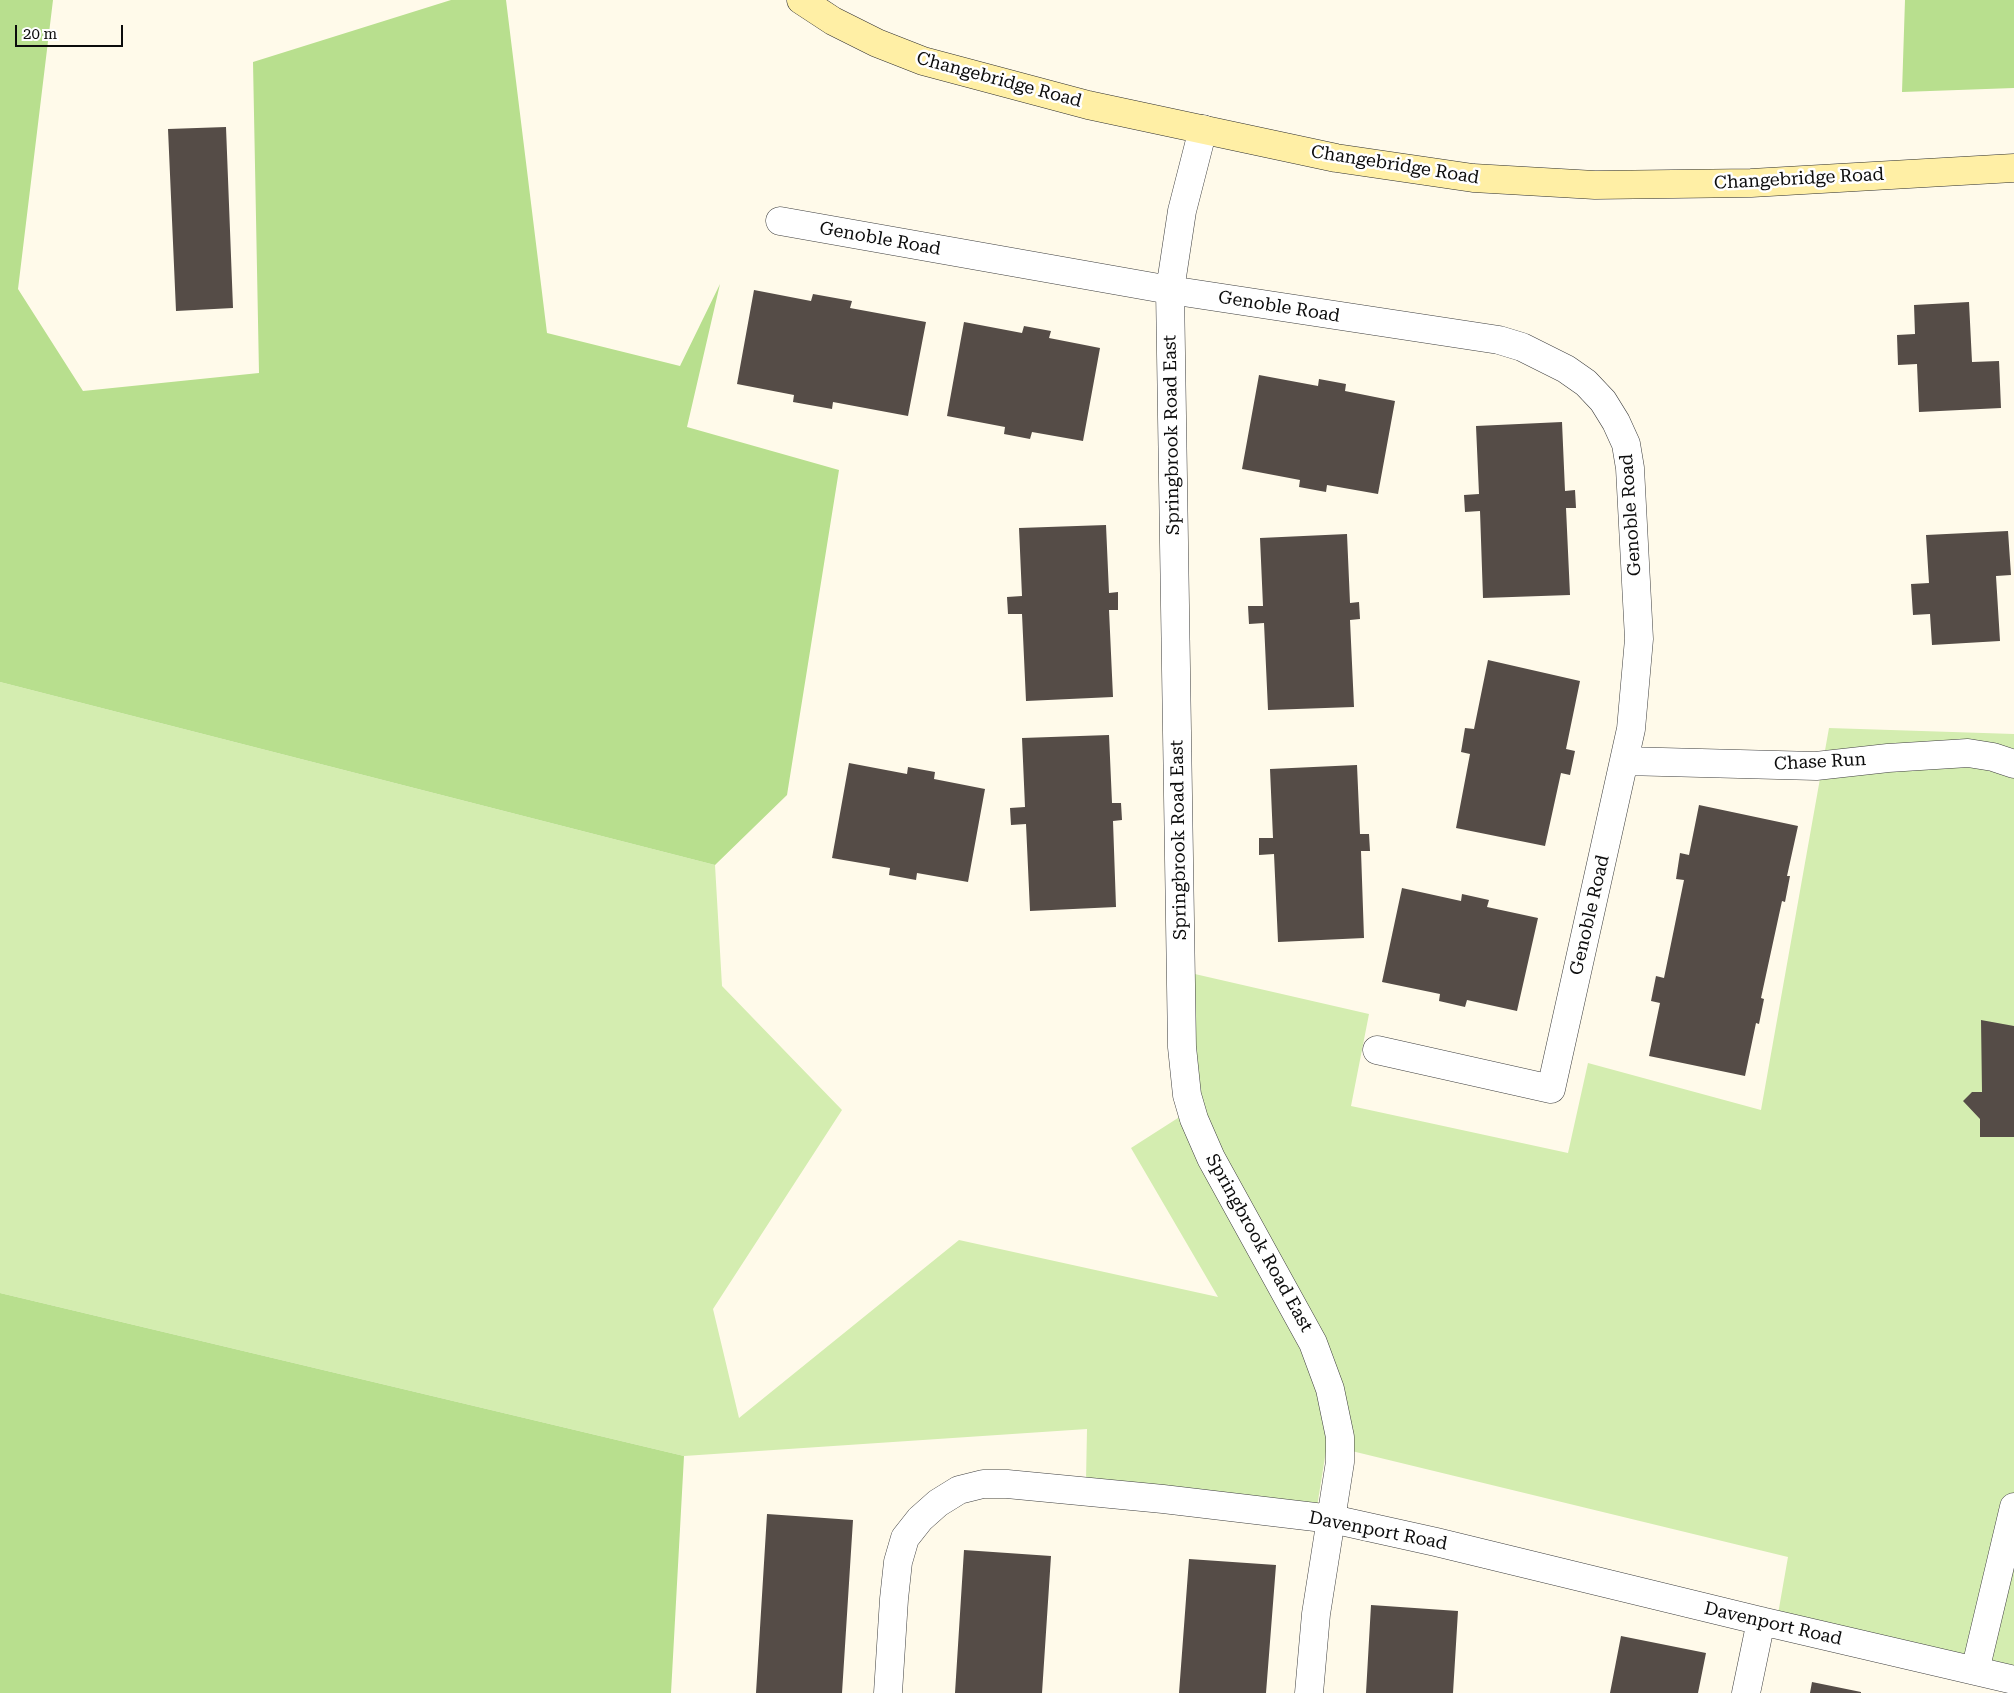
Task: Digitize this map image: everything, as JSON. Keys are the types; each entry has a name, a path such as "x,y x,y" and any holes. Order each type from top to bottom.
{"main road":[{"name":"Changebridge Road","path":"801,0 833,21 868,39 923,61 1088,105 1336,158 1473,178 1595,185 1751,183 2014,168"}],"street":[{"name":"Springbrook Road East","path":"1203,129 1182,211 1170,290 1182,1047 1187,1095 1194,1119 1211,1158 1313,1343 1330,1389 1340,1438 1340,1454 1332,1519 1316,1614 1309,1693"},
{"name":"Genoble Road","path":"780,221 1170,290 1499,340 1545,356 1586,383 1603,401 1616,422 1626,444 1630,468 1639,639 1631,729 1551,1088 1378,1050"},
{"name":"Chase Run","path":"1624,761 1816,766 1888,758 1968,753 1993,757 2014,764"},
{"name":"Davenport Road","path":"888,1693 898,1562 905,1538 920,1519 932,1508 959,1490 983,1484 1007,1484 1163,1499 1332,1519 1436,1542 1761,1622 2014,1680"},
{"path":"1975,1671 2013,1518"},
{"path":"1746,1693 1761,1622"}],"green space":[{"path":"0,0 53,0 18,289 83,391 259,373 253,62 451,0 506,0 547,333 680,366 720,284 687,427 839,470 787,795 715,865 0,682"},
{"path":"1905,0 2014,0 2014,88 1902,92"},
{"path":"0,682 715,865 722,986 842,1110 713,1309 739,1418 959,1240 1218,1297 1131,1148 1192,1109 1173,969 1369,1014 1351,1106 1568,1153 1588,1063 1761,1110 1829,728 2014,734 2014,1669 1778,1614 1788,1557 1327,1445 1315,1519 1086,1481 1087,1429 684,1456 0,1293"},
{"path":"0,1293 684,1456 671,1693 0,1693"}],"building":[{"path":"226,127 233,308 176,311 168,129"},
{"path":"754,290 811,301 813,294 852,301 850,308 926,322 908,416 833,402 832,409 793,402 794,395 737,384"},
{"path":"1969,302 1972,362 1999,361 2001,408 1919,412 1917,364 1898,365 1897,335 1915,334 1914,305"},
{"path":"964,322 1022,333 1024,326 1051,331 1049,338 1100,348 1083,441 1032,432 1030,439 1004,434 1005,427 947,416"},
{"path":"1259,375 1318,386 1319,379 1346,384 1345,391 1395,401 1378,494 1327,485 1326,492 1299,487 1300,480 1242,469"},
{"path":"1562,422 1565,491 1575,490 1576,508 1566,508 1570,595 1483,598 1480,511 1465,512 1464,495 1479,494 1476,426"},
{"path":"1106,525 1109,593 1118,592 1118,610 1109,610 1113,697 1026,701 1022,614 1008,614 1007,597 1022,596 1019,528"},
{"path":"2008,531 2011,575 1996,576 2000,641 1932,645 1930,614 1913,615 1911,584 1929,583 1926,535"},
{"path":"1347,534 1350,603 1359,602 1360,619 1350,620 1354,707 1268,710 1264,623 1249,624 1248,606 1263,606 1260,538"},
{"path":"1488,660 1580,681 1566,749 1575,751 1570,775 1561,773 1545,846 1456,828 1470,754 1461,752 1465,728 1474,729"},
{"path":"1109,735 1112,803 1121,803 1122,820 1113,821 1116,907 1030,911 1026,824 1011,825 1010,808 1025,807 1022,738"},
{"path":"849,763 907,774 908,767 935,772 934,779 985,789 968,882 917,873 916,880 889,875 890,868 832,858"},
{"path":"1357,765 1360,834 1369,834 1370,851 1361,851 1364,938 1278,942 1274,854 1259,855 1259,838 1273,838 1270,769"},
{"path":"1699,805 1798,826 1787,876 1790,876 1785,902 1782,901 1761,998 1764,999 1759,1024 1756,1023 1745,1076 1649,1056 1660,1003 1651,1001 1656,976 1664,978 1684,880 1676,879 1680,853 1689,855"},
{"path":"1402,888 1461,901 1462,894 1489,900 1487,907 1538,918 1517,1011 1467,1000 1465,1007 1439,1001 1440,994 1382,982"},
{"path":"1981,1020 2014,1026 2014,1137 1980,1137 1980,1119 1963,1101 1972,1092 1982,1092"},
{"path":"767,1514 853,1520 842,1693 756,1693"},
{"path":"964,1550 1051,1556 1042,1693 955,1693"},
{"path":"1189,1559 1276,1565 1266,1693 1179,1693"},
{"path":"1371,1605 1458,1611 1453,1693 1366,1693"},
{"path":"1621,1636 1706,1653 1698,1693 1610,1693"},
{"path":"1812,1682 1861,1692 1861,1693 1810,1693"}]}
